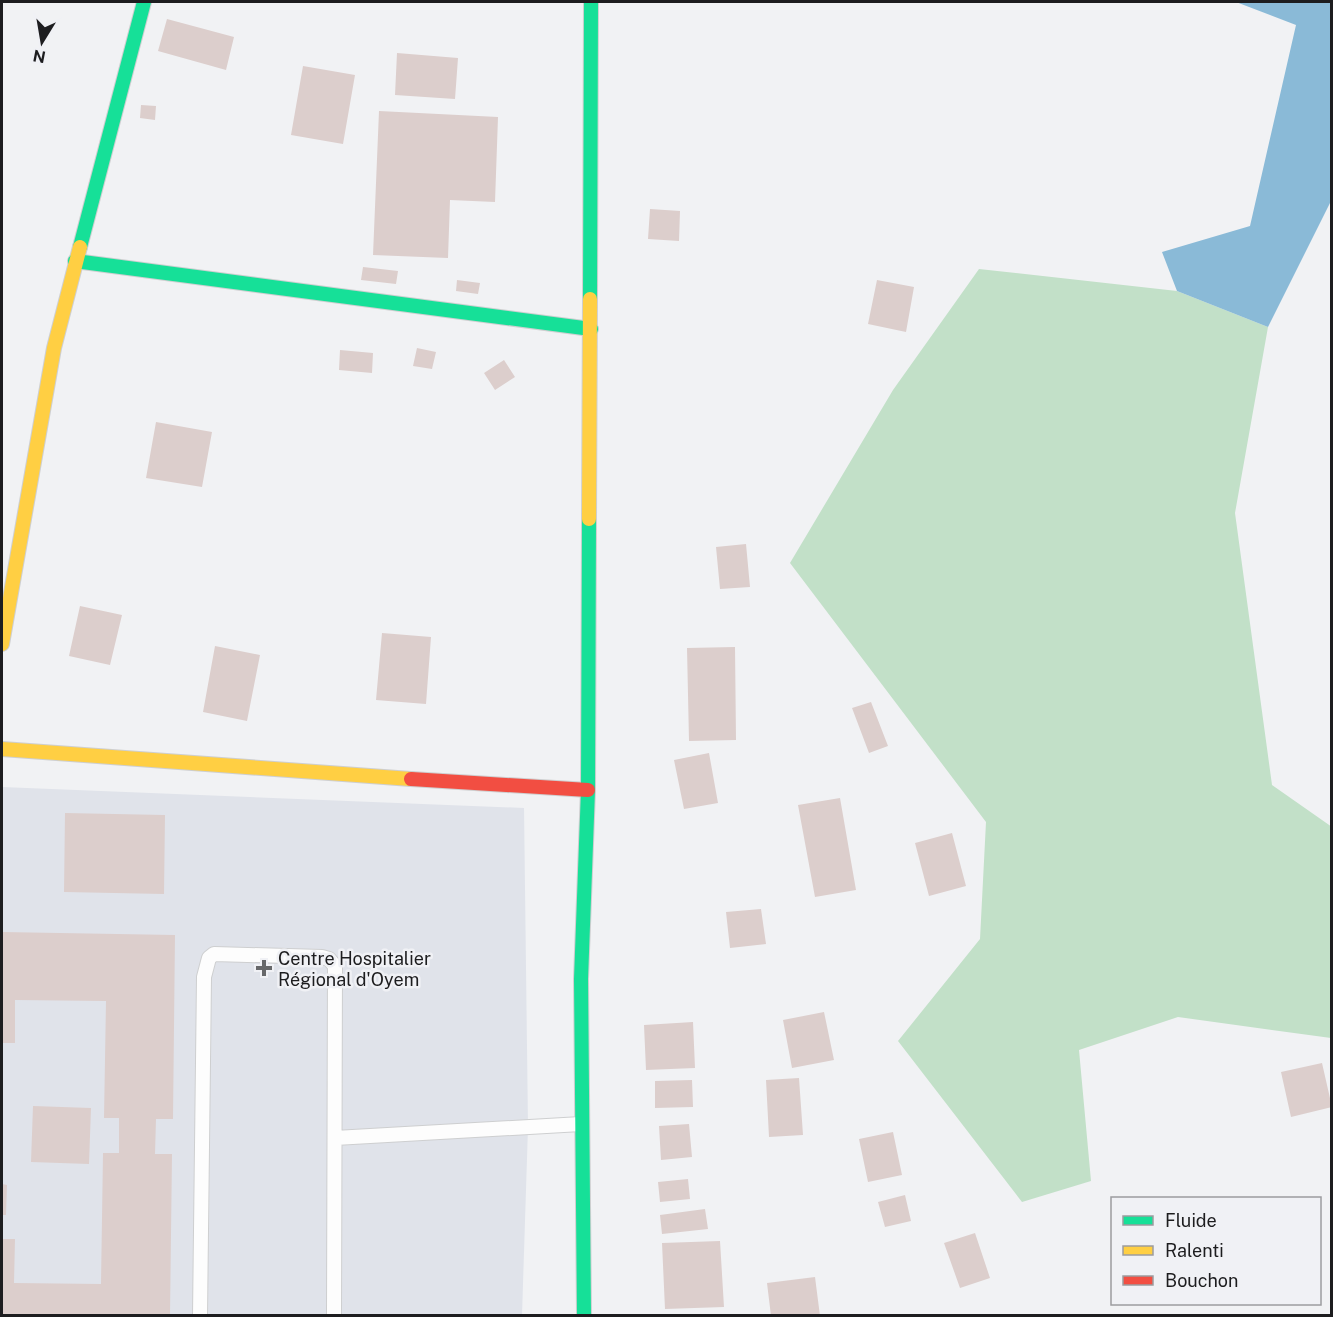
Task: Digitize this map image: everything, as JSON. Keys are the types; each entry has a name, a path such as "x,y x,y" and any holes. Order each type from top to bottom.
{"street":[{"path":"2,644 54,348 144,2"},
{"path":"584,1316 581,979 588,790 591,2"},
{"path":"75,261 591,329"},
{"path":"2,749 588,790"}],"lane":[{"path":"200,1316 204,977 209,958 214,954 322,957 329,959 334,966 334,1316"},
{"path":"335,1138 581,1124"}],"shaded area":[{"name":"Centre Hospitalier Régional d'Oyem","path":"2,787 524,808 528,1127 522,1315 2,1316"}],"green space":[{"path":"979,269 1177,291 1268,327 1235,513 1272,785 1332,827 1331,1038 1178,1017 1079,1050 1091,1181 1022,1202 898,1041 980,939 986,822 790,563 893,390"}],"water":[{"path":"1236,2 1331,2 1331,201 1268,327 1177,291 1162,252 1250,226 1296,25"}],"building":[{"path":"167,19 234,37 226,70 158,51"},
{"path":"397,53 458,58 455,99 395,95"},
{"path":"303,66 355,75 343,144 291,135"},
{"path":"141,105 156,106 155,120 140,118"},
{"path":"379,111 498,117 495,202 450,200 448,258 373,255"},
{"path":"650,209 680,211 679,241 648,239"},
{"path":"363,267 398,271 396,284 361,280"},
{"path":"457,280 480,283 478,294 456,291"},
{"path":"877,280 914,287 906,332 868,324"},
{"path":"417,348 436,352 432,369 413,366"},
{"path":"340,350 373,353 372,373 339,370"},
{"path":"504,360 515,377 495,390 484,373"},
{"path":"156,422 212,432 202,487 146,478"},
{"path":"746,544 750,587 720,589 716,547"},
{"path":"80,606 122,615 110,665 69,656"},
{"path":"382,633 431,637 426,704 376,700"},
{"path":"215,646 260,655 247,721 203,712"},
{"path":"735,647 736,740 689,741 687,648"},
{"path":"871,702 888,746 869,753 852,708"},
{"path":"709,753 718,803 684,809 674,760"},
{"path":"840,798 856,890 815,897 798,805"},
{"path":"65,813 165,815 164,894 64,892"},
{"path":"952,833 966,886 929,896 915,843"},
{"path":"761,909 766,944 730,948 726,912"},
{"path":"2,932 175,935 173,1119 156,1119 155,1154 172,1154 170,1316 2,1316 2,1239 15,1239 14,1283 101,1284 103,1153 119,1153 119,1118 104,1118 106,1001 15,1000 15,1043 2,1043"},
{"path":"824,1012 834,1060 792,1068 783,1020"},
{"path":"693,1022 695,1068 646,1070 644,1025"},
{"path":"1322,1063 1332,1107 1291,1117 1281,1072"},
{"path":"799,1078 803,1135 769,1137 766,1080"},
{"path":"692,1080 693,1107 655,1108 655,1081"},
{"path":"33,1106 91,1108 89,1164 31,1162"},
{"path":"689,1124 692,1157 661,1160 659,1126"},
{"path":"893,1132 902,1175 868,1182 859,1139"},
{"path":"688,1179 690,1199 660,1202 658,1182"},
{"path":"2,1184 7,1185 6,1215 2,1215"},
{"path":"905,1195 911,1221 885,1227 878,1202"},
{"path":"705,1209 708,1229 662,1234 660,1215"},
{"path":"975,1233 990,1278 960,1288 944,1243"},
{"path":"720,1241 724,1307 665,1309 662,1243"},
{"path":"815,1277 820,1316 771,1316 767,1283"}],"traffic: fast":[{"path":"80,247 144,2"},
{"path":"590,299 591,2"},
{"path":"75,261 591,329"},
{"path":"584,1316 581,979 588,790 589,519"}],"traffic: slow":[{"path":"2,644 54,348 80,247"},
{"path":"589,519 590,299"},
{"path":"2,749 411,779"}],"traffic: jam":[{"path":"411,779 588,790"}],"place":[{"name":"Centre Hospitalier Régional d'Oyem","path":"264,968"}]}
